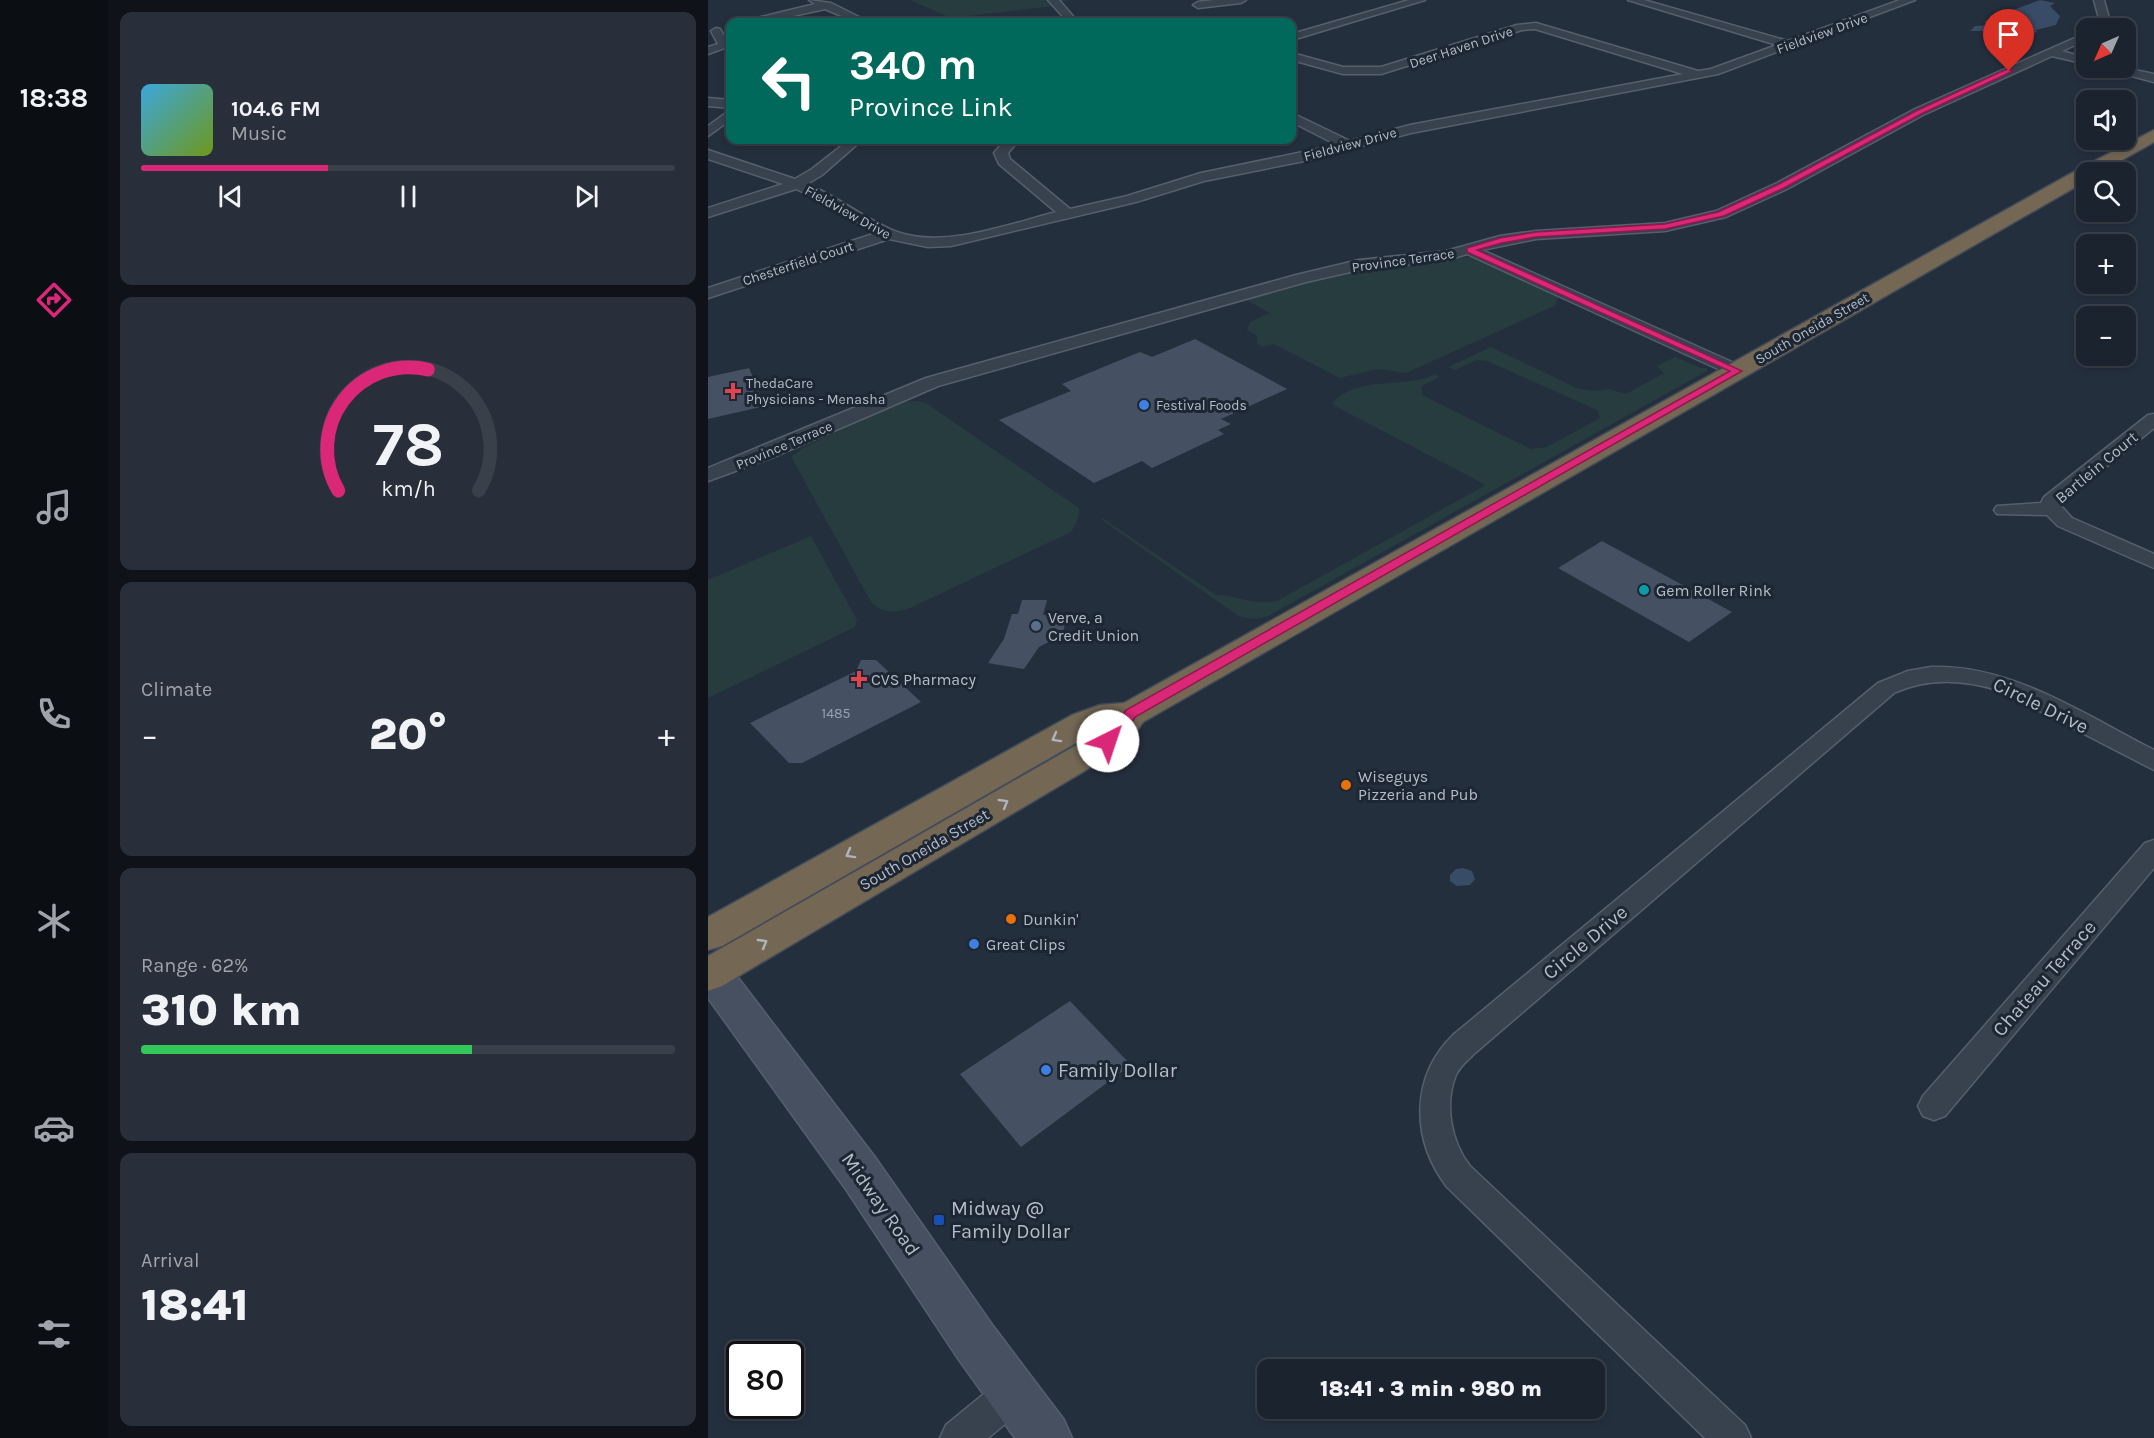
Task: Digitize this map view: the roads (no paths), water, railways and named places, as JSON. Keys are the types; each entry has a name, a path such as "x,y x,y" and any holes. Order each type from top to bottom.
{"highway":[{"name":"South Oneida Street","path":"2106,162 2154,135"},
{"name":"South Oneida Street","path":"709,950 1101,746 1118,733 1131,714 2076,179"}],"main road":[{"name":"Midway Road","path":"709,950 976,1342 1046,1438"}],"street":[{"path":"814,0 855,18"},
{"path":"1053,0 1069,18"},
{"path":"1196,3 1241,0"},
{"path":"1296,36 1420,0"},
{"name":"Fieldview Drive","path":"708,154 797,184 888,234 910,242 945,243 1141,197 1209,175 1290,160 1410,129 1723,69 1910,0"},
{"path":"2099,0 2104,18"},
{"path":"1642,1 1789,45"},
{"path":"1196,3 1208,16"},
{"path":"770,18 827,5"},
{"name":"Deer Haven Drive","path":"1296,57 1341,72 1374,72 1395,68 1521,27 1536,26 1699,75"},
{"path":"708,51 725,46 717,31"},
{"name":"Province Terrace","path":"708,475 774,451 888,398 958,374 1311,276 1359,266 1470,250 1500,240 1536,234 1665,227 1721,214 1782,186 1919,112 2076,41"},
{"path":"2051,52 2076,58"},
{"path":"2136,74 2154,78"},
{"path":"708,102 726,104"},
{"path":"708,132 726,117"},
{"path":"1296,119 1348,145"},
{"path":"708,213 797,184 817,172 851,144"},
{"path":"1009,144 1001,153 1004,161 1068,215"},
{"name":"Chesterfield Court","path":"708,292 888,234"},
{"path":"1470,250 1737,371"},
{"name":"Bartlein Court","path":"2004,510 2052,509 2051,501 2154,419"},
{"path":"2052,509 2065,522 2154,562"},
{"name":"Circle Drive","path":"1732,1438 1470,1190 1451,1167 1436,1124 1435,1102 1439,1080 1448,1060 1858,711 1897,681 1910,676 1938,673 1968,674 1987,679 2009,686 2154,761"},
{"name":"Chateau Terrace","path":"1935,1106 2154,850"},
{"path":"959,1438 1014,1393"}],"water":[{"path":"2040,0 2055,3 2050,6 2060,16 2056,25 2036,30 2037,32 2029,35 2001,31 1970,31 1975,26 1989,25 1984,22 1990,19 1991,15 1997,16"},
{"path":"1463,868 1472,871 1475,879 1470,885 1457,886 1450,881 1450,875 1456,869"}],"place":[{"name":"ThedaCare Physicians - Menasha","path":"733,391"},
{"name":"Festival Foods","path":"1144,405"},
{"name":"Gem Roller Rink","path":"1644,590"},
{"name":"Verve, a Credit Union","path":"1036,626"},
{"name":"CVS Pharmacy","path":"859,679"},
{"name":"Wiseguys Pizzeria and Pub","path":"1346,785"},
{"name":"Dunkin'","path":"1011,919"},
{"name":"Great Clips","path":"974,944"},
{"name":"Family Dollar","path":"1046,1070"},
{"name":"Midway @ Family Dollar","path":"939,1220"}]}
